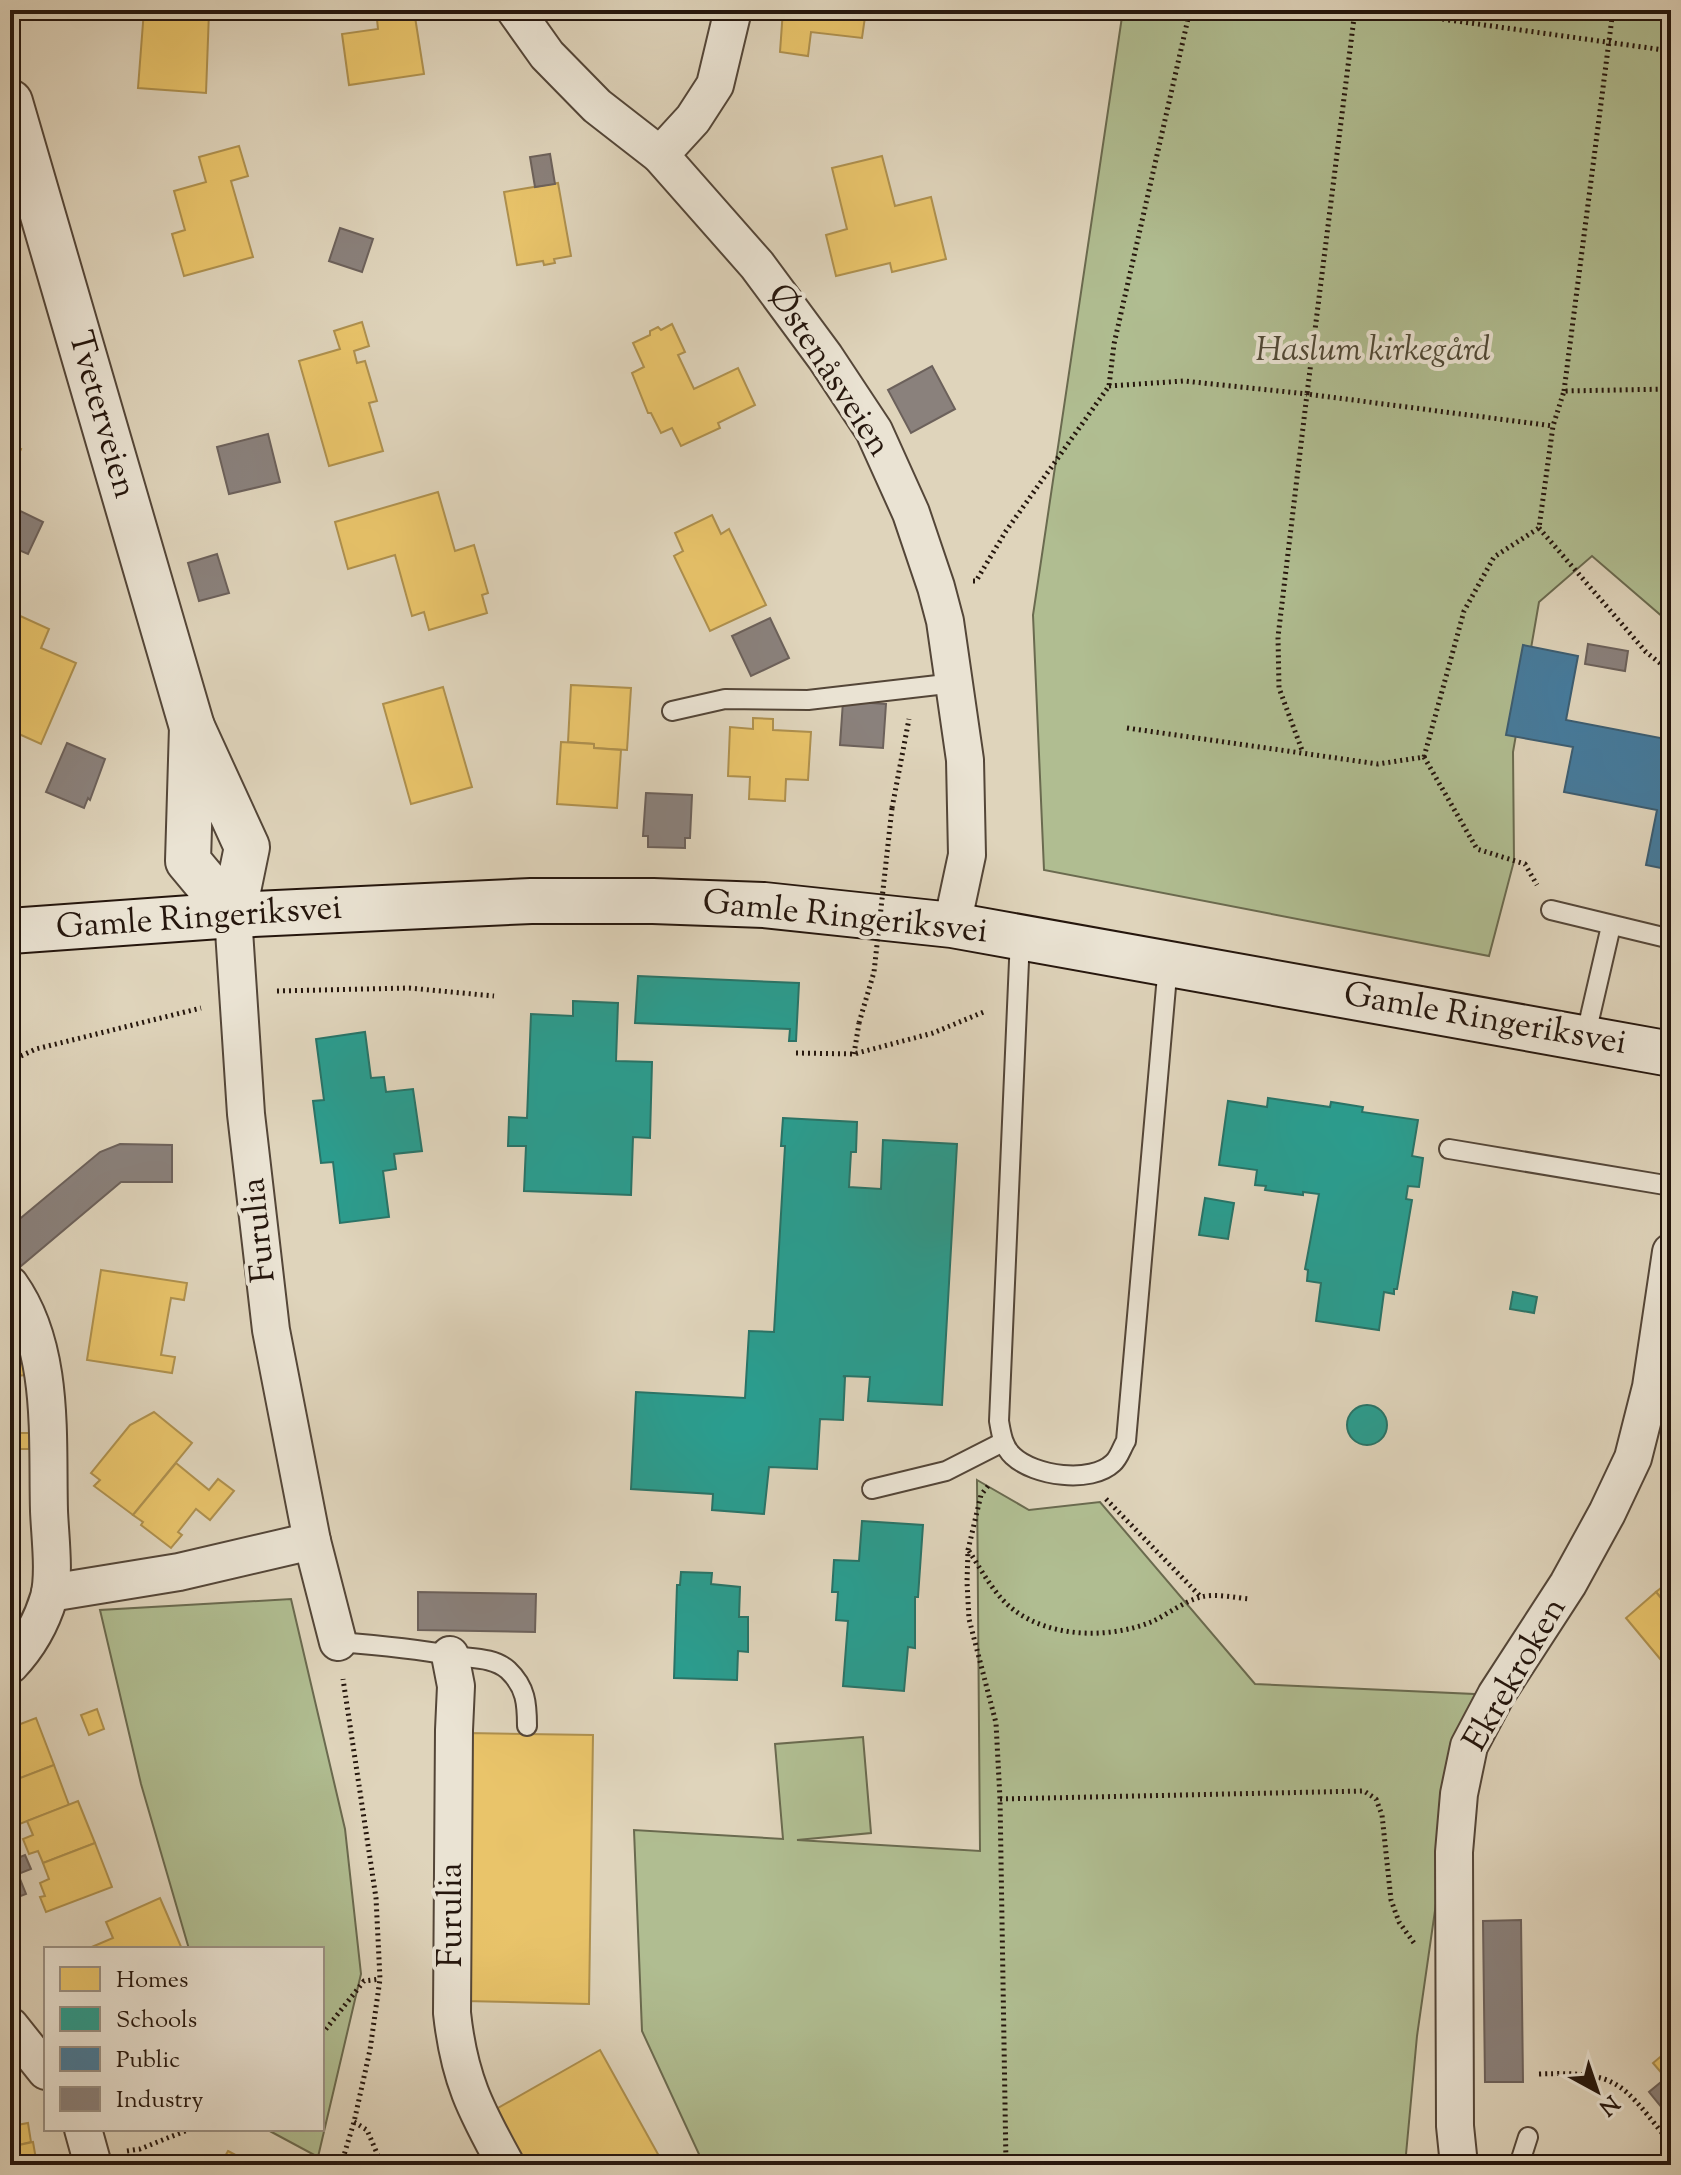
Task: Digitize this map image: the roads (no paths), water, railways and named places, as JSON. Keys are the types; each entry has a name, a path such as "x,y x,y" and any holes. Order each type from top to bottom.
{"main road":[{"name":"Tveterveien","path":"10,102 192,727 247,847 233,915"},
{"name":"Gamle Ringeriksvei","path":"10,931 233,915 531,901 764,905 952,925 1671,1054"}],"street":[{"name":"Østenåsveien","path":"515,10 547,55 597,106 660,155 757,265 825,357 874,431 911,513 936,587 940,684 965,760 967,855 952,925"},
{"path":"660,155 693,119 715,85 733,10"},
{"name":"Furulia","path":"233,915 246,1114 271,1330 312,1541 338,1642"},
{"name":"Ekrekroken","path":"1459,2165 1455,2126 1454,1852 1459,1794 1469,1746 1496,1695 1568,1584 1633,1458 1651,1387 1671,1252"},
{"path":"10,1285 19,1298 36,1343 45,1391 50,1593 39,1626 26,1648 10,1665"},
{"path":"50,1593 179,1572 312,1541"},
{"name":"Furulia","path":"450,1655 456,1686 452,1823 452,2013 456,2051 467,2089 506,2165"},
{"path":"10,2026 44,2068"}],"lane":[{"path":"672,711 725,699 808,700 940,684"},
{"path":"1551,910 1671,939"},
{"path":"1585,1038 1611,926"},
{"path":"1020,938 999,1421 1007,1448 1043,1472 1090,1475 1113,1463 1126,1441 1168,964"},
{"path":"1449,1149 1671,1186"},
{"path":"872,1489 946,1471 1007,1448"},
{"path":"338,1642 420,1648 491,1660 507,1669 527,1699 527,1726"},
{"path":"1519,2165 1528,2137"}],"park label":[{"name":"Haslum kirkegård","path":"1373,351"}]}
